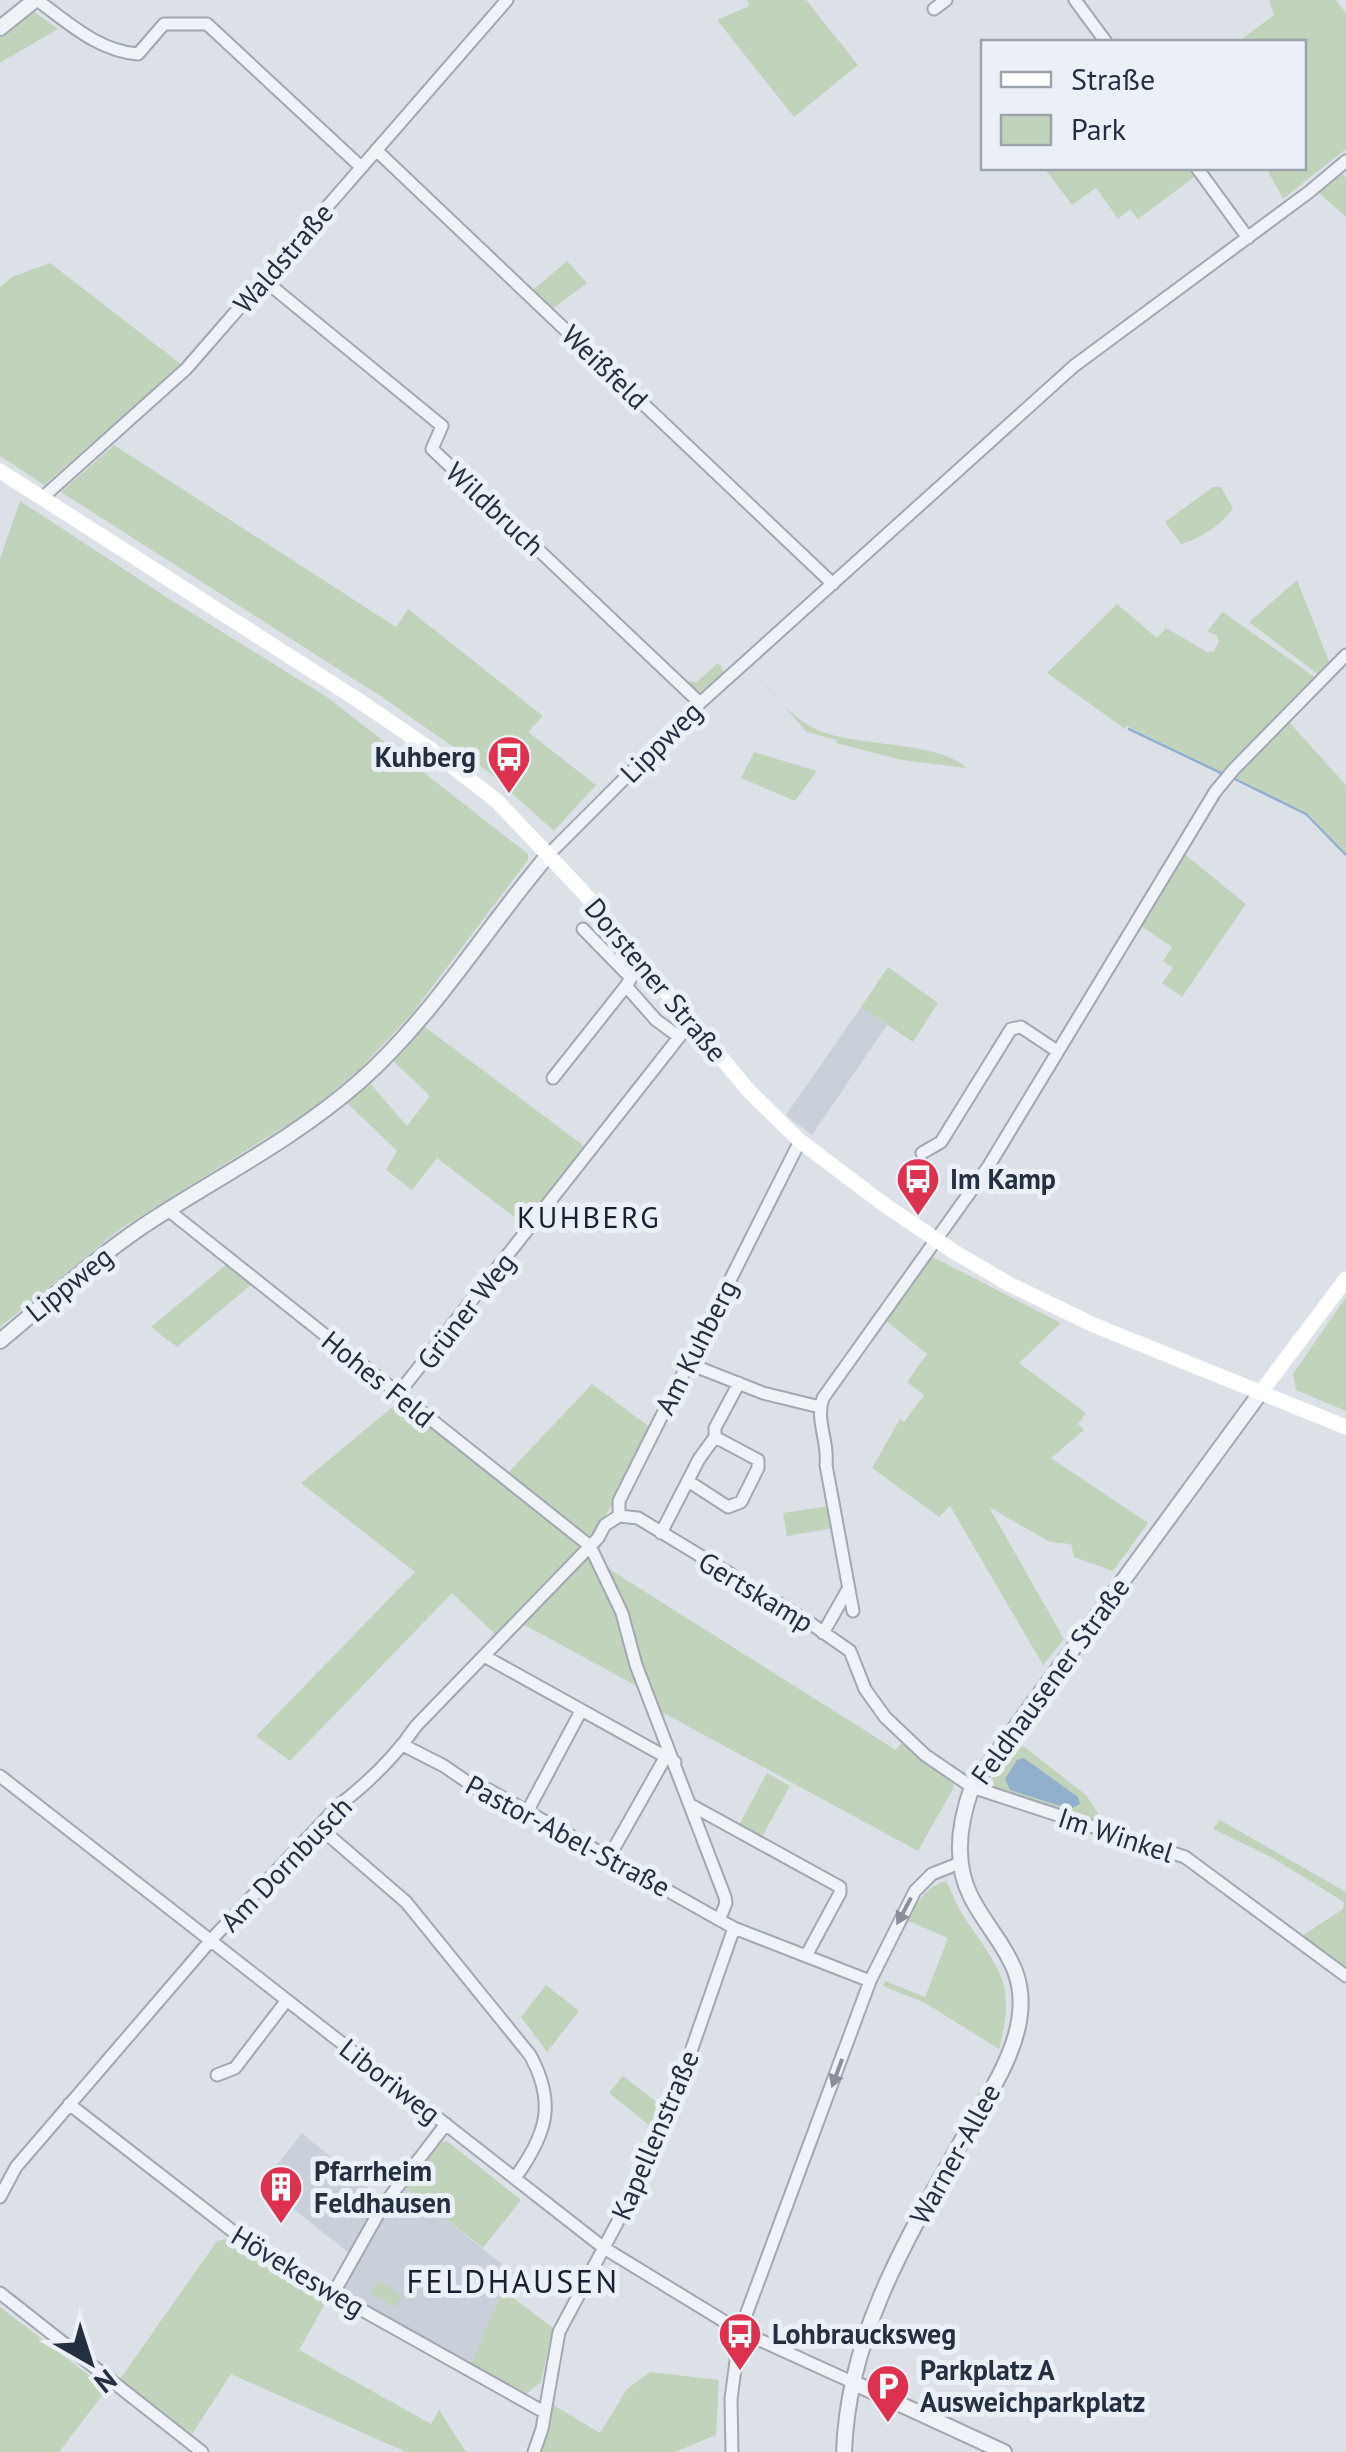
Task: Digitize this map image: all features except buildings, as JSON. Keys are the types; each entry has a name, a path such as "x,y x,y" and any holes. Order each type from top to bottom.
{"main road":[{"name":"Dorstener Straße","path":"0,472 430,749 497,801 549,854 749,1091 800,1142 936,1240 1009,1284 1096,1326 1346,1427"},
{"name":"Feldhausener Straße","path":"1260,1392 1346,1279"}],"street":[{"path":"0,28 36,0 95,42 119,52 138,54 164,24 206,24 361,167"},
{"name":"Waldstraße","path":"42,498 186,368 507,0"},
{"path":"934,8 946,0"},
{"path":"1075,0 1105,40"},
{"name":"Weißfeld","path":"376,150 833,584"},
{"name":"Lippweg","path":"0,1340 114,1247 274,1147 363,1079 418,1022 549,854 700,703 1074,366 1346,161"},
{"path":"1198,170 1248,238"},
{"name":"Wildbruch","path":"264,280 442,426 432,449 700,703"},
{"path":"853,1611 820,1407 823,1398 988,1166 1224,780 1346,655"},
{"path":"553,1078 631,978 583,929"},
{"path":"626,986 656,1020 678,1036"},
{"name":"Grüner Weg","path":"398,1394 691,1022"},
{"path":"922,1153 941,1142 1011,1029 1021,1027 1057,1051"},
{"name":"Am Kuhberg","path":"590,1546 606,1525 619,1516 619,1500 800,1142"},
{"name":"Hohes Feld","path":"168,1210 590,1546"},
{"path":"687,1363 784,1400 792,1397 820,1407"},
{"path":"661,1533 714,1437 739,1382"},
{"name":"Feldhausener Straße","path":"960,1863 960,1825 972,1788 1260,1392"},
{"path":"688,1481 728,1506 740,1502 758,1468 758,1460 714,1437"},
{"name":"Gertskamp","path":"619,1516 638,1518 823,1633 853,1645"},
{"path":"590,1546 622,1613 670,1760 725,1897 720,1918"},
{"name":"Am Dornbusch","path":"0,2197 16,2167 211,1940 403,1745 416,1726 590,1546"},
{"path":"823,1633 847,1591"},
{"name":"Im Winkel","path":"853,1645 865,1689 885,1717 925,1756 972,1788 1185,1857 1346,1976"},
{"path":"484,1656 670,1760"},
{"path":"526,1812 581,1711"},
{"name":"Pastor-Abel-Straße","path":"403,1745 734,1928 870,1981"},
{"path":"609,1857 670,1760"},
{"name":"Liboriweg","path":"0,1776 604,2248 740,2331"},
{"path":"691,1805 840,1887 806,1956"},
{"path":"318,1828 406,1902 530,2055 544,2084 545,2114 541,2137 516,2178"},
{"path":"732,2452 731,2400 740,2331 870,1981 915,1891 932,1874 960,1863"},
{"name":"Warner-Allee","path":"844,2452 852,2382 875,2305 1008,2056 1020,2016 1013,1962 969,1894 960,1863"},
{"name":"Kapellenstraße","path":"534,2452 560,2332 642,2176 675,2097 734,1928"},
{"path":"217,2074 235,2068 287,2000"},
{"name":"Hövekesweg","path":"69,2104 262,2254 544,2412"},
{"path":"333,2294 382,2206 446,2124"},
{"path":"0,2294 202,2452"},
{"path":"740,2331 1004,2452"}],"shaded area":[{"path":"861,1007 887,1025 812,1135 786,1115"},
{"path":"302,2133 381,2199 349,2253 262,2184"},
{"path":"405,2187 512,2272 471,2363 347,2294 344,2285 384,2214"}],"green space":[{"path":"747,0 806,0 858,65 794,117 717,20 749,6"},
{"path":"1269,0 1336,0 1346,13 1346,149 1283,199 1267,170 1306,170 1306,40 1241,40 1274,15"},
{"path":"33,11 58,29 0,63 0,38"},
{"path":"1046,170 1193,170 1197,175 1138,219 1130,209 1118,219 1096,188 1072,205"},
{"path":"1342,173 1346,178 1346,217 1319,193"},
{"path":"567,261 587,283 552,309 533,290"},
{"path":"50,263 182,365 44,485 0,456 0,287 12,277"},
{"path":"114,445 396,627 408,609 543,716 528,732 596,785 554,831 486,770 382,697 61,492"},
{"path":"1213,487 1221,487 1233,508 1210,530 1181,544 1165,522"},
{"path":"20,501 327,697 528,854 528,860 411,1015 358,1071 308,1112 120,1229 0,1327 0,559"},
{"path":"1297,580 1330,664 1319,675 1249,622"},
{"path":"1117,604 1157,638 1166,628 1207,652 1214,651 1219,641 1207,631 1223,612 1316,678 1222,772 1127,726 1125,729 1047,673"},
{"path":"718,663 725,672 704,691 697,692 687,681 697,682"},
{"path":"780,703 818,730 938,753 966,768 902,760 836,743 837,740 807,732"},
{"path":"1288,721 1346,785 1346,853 1307,813 1236,778"},
{"path":"754,752 817,771 795,801 741,778"},
{"path":"1182,852 1246,904 1182,997 1162,983 1173,968 1163,961 1172,947 1138,924"},
{"path":"888,967 938,1003 913,1042 861,1007"},
{"path":"421,1024 588,1149 526,1226 437,1158 412,1190 386,1170 397,1151 345,1101 367,1080 407,1126 430,1096 390,1058"},
{"path":"931,1256 1061,1323 1019,1363 1086,1413 1078,1424 1084,1430 1051,1458 1148,1523 1113,1571 1074,1557 1071,1544 1050,1542 989,1507 1064,1639 1043,1665 950,1506 939,1517 872,1468 900,1419 904,1422 924,1395 907,1382 927,1354 885,1320"},
{"path":"227,1264 252,1284 177,1347 151,1327"},
{"path":"1346,1297 1346,1411 1296,1390 1293,1374"},
{"path":"592,1384 651,1428 596,1535 583,1535 507,1474"},
{"path":"395,1405 404,1405 580,1543 579,1549 496,1635 452,1593 290,1761 256,1736 415,1572 301,1483"},
{"path":"829,1506 833,1528 787,1536 783,1513"},
{"path":"586,1559 596,1561 644,1690 523,1624"},
{"path":"609,1569 896,1750 903,1741 953,1781 954,1787 918,1851 660,1711"},
{"path":"1018,1742 1086,1795 1108,1828 995,1789 992,1778"},
{"path":"767,1773 790,1786 762,1837 739,1825"},
{"path":"1220,1820 1346,1892 1346,1968 1302,1936 1343,1909 1344,1902 1271,1857 1213,1829"},
{"path":"946,1881 1001,1977 1006,2007 999,2049 925,2003 883,1986 885,1981 925,1997 948,1938 908,1921 923,1896"},
{"path":"546,1985 579,2011 547,2052 521,2017"},
{"path":"623,2076 663,2107 654,2129 609,2093"},
{"path":"447,2141 521,2200 483,2248 405,2187 439,2144"},
{"path":"226,2239 329,2297 299,2350 431,2424 439,2410 466,2452 406,2452 231,2374 192,2434 120,2379 217,2241"},
{"path":"379,2280 403,2296 395,2308 371,2292"},
{"path":"503,2290 553,2328 541,2382 526,2394 471,2363"},
{"path":"0,2307 107,2389 59,2452 0,2452"},
{"path":"650,2372 719,2380 716,2435 675,2452 540,2452 552,2404 600,2433 627,2389"}],"water":[{"path":"1024,1758 1078,1797 1080,1804 1070,1809 1010,1790 1005,1779 1017,1760"}],"waterway":[{"path":"1129,729 1221,773"},
{"path":"1235,779 1306,814 1346,855"}],"place":[{"name":"Kuhberg","path":"509,795"},
{"name":"Im Kamp","path":"918,1217"},
{"name":"Pfarrheim Feldhausen","path":"281,2225"},
{"name":"Lohbraucksweg","path":"740,2372"},
{"name":"Parkplatz A Ausweichparkplatz","path":"888,2424"}],"district":[{"name":"KUHBERG","path":"589,1218"},
{"name":"FELDHAUSEN","path":"513,2282"}]}
